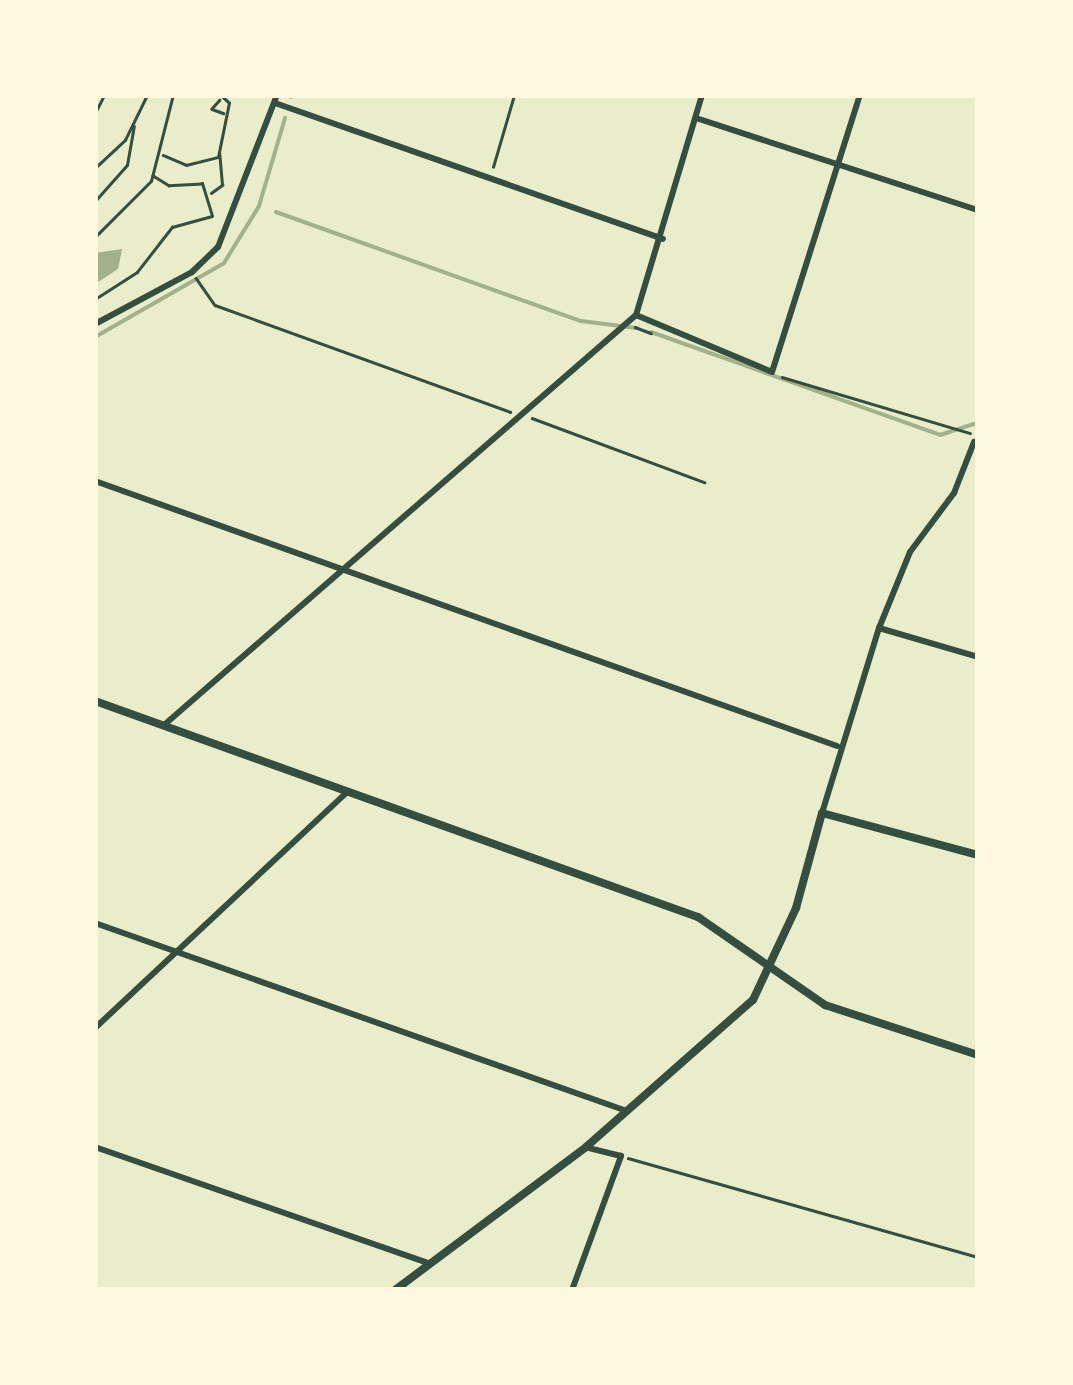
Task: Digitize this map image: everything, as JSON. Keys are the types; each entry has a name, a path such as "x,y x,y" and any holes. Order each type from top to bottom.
{"street":[{"path":"164,725 636,315 663,239 702,95"},
{"path":"636,315 772,372 860,95"},
{"path":"95,324 192,272 233,227 276,99 663,239"},
{"path":"696,118 978,210"},
{"path":"395,1290 586,1146 769,975 822,812 837,746 879,628 922,529 954,493 976,437"},
{"path":"95,481 837,746"},
{"path":"879,628 978,657"},
{"path":"95,701 698,918 769,975 825,1004 978,1055"},
{"path":"95,1028 349,790"},
{"path":"822,812 978,855"},
{"path":"95,923 624,1110"},
{"path":"572,1290 621,1156 586,1146"},
{"path":"95,1147 428,1262"}],"path":[{"path":"95,112 104,95"},
{"path":"95,201 127,164 134,126 147,95"},
{"path":"95,236 154,176 162,155 172,95"},
{"path":"490,178 514,95"},
{"path":"220,97 212,109 223,113"},
{"path":"210,194 222,184 218,152 223,113 220,97"},
{"path":"95,168 134,126"},
{"path":"162,155 186,165 218,152"},
{"path":"95,299 137,272 172,227 212,216 210,194 202,184 170,186 154,176"},
{"path":"192,272 215,305 704,482"},
{"path":"634,327 670,339"},
{"path":"779,376 942,431 976,437"},
{"path":"621,1156 978,1257"}],"shaded area":[{"path":"122,249 118,269 95,284 95,253"}],"waterway":[{"path":"95,337 224,263 259,206 285,118"},
{"path":"276,212 581,321 637,328"},
{"path":"651,332 940,435 978,423"}]}
